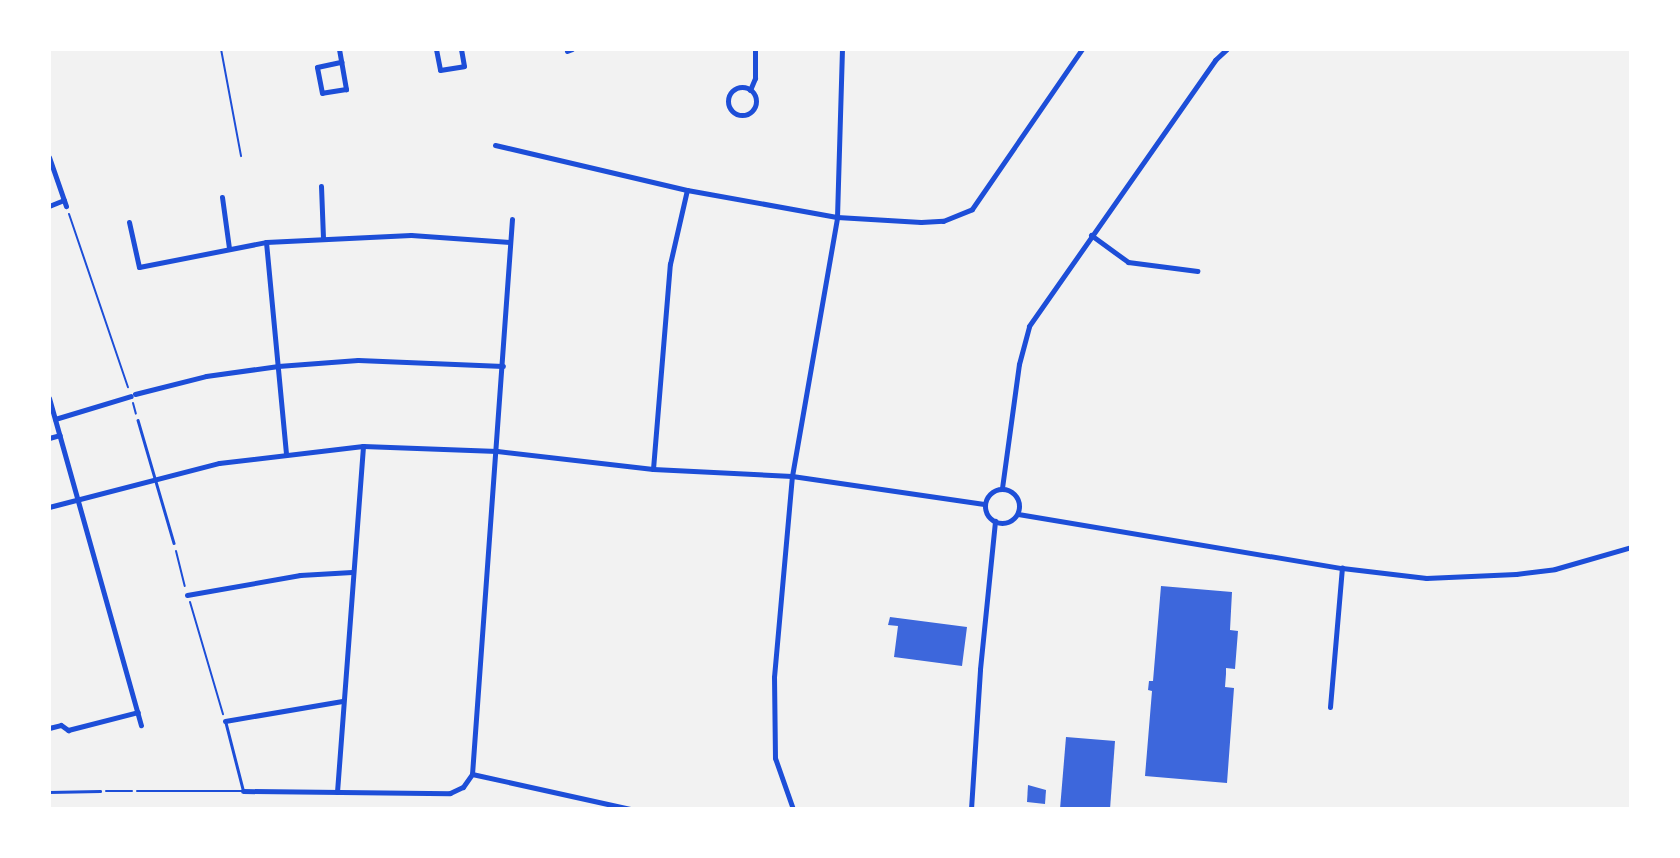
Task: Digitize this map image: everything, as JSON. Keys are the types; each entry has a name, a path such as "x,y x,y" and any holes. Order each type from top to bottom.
{"street":[{"path":"339,49 346,89 323,93 317,67 341,62"},
{"path":"436,49 440,70 464,66 461,49"},
{"path":"750,90 755,78 755,49"},
{"path":"793,809 775,758 774,677 792,476 837,217 842,49"},
{"path":"495,145 687,190 837,217 943,221 972,209 1082,49"},
{"path":"1002,488 1019,364 1029,326 1215,60 1227,49"},
{"path":"740,87 750,90 755,97 752,110 740,115 734,113 729,108 729,95 740,87"},
{"path":"49,157 65,203 49,206"},
{"path":"321,186 323,239"},
{"path":"653,469 670,264 687,190"},
{"path":"222,197 229,248"},
{"path":"243,791 450,793 463,787 472,774 512,219"},
{"path":"129,222 139,267 266,242 411,235 510,242"},
{"path":"1091,235 1128,262 1197,271"},
{"path":"266,242 286,453"},
{"path":"55,419 206,376 278,366 358,360 503,366"},
{"path":"49,398 141,725"},
{"path":"49,438 60,435"},
{"path":"49,507 219,463 363,446 497,451 653,469 792,476 985,504"},
{"path":"337,792 363,446"},
{"path":"1002,488 990,493 985,504 985,511 995,521 1006,522 1018,514 1342,568 1426,578 1490,576 1555,569 1631,547"},
{"path":"1002,488 1017,498 1018,514"},
{"path":"971,809 976,706 995,521"},
{"path":"1330,707 1342,568"},
{"path":"187,595 300,575 352,572"},
{"path":"225,721 342,701"},
{"path":"49,728 61,725 68,730 138,712"},
{"path":"472,774 630,809"}],"lane":[{"path":"138,420 174,543"},
{"path":"136,791 243,791 225,721"},
{"path":"49,792 100,791"}],"path":[{"path":"221,49 241,156"},
{"path":"65,203 133,395 138,420"},
{"path":"174,543 225,721"},
{"path":"100,791 136,791"}],"building":[{"path":"1161,586 1232,592 1230,630 1238,631 1235,669 1226,668 1225,687 1234,688 1227,783 1145,776 1152,691 1148,690 1149,681 1153,681"},
{"path":"890,617 967,627 962,666 894,657 898,626 888,625"},
{"path":"1066,737 1115,741 1110,809 1060,809"},
{"path":"1028,785 1046,790 1045,804 1027,802"}]}
